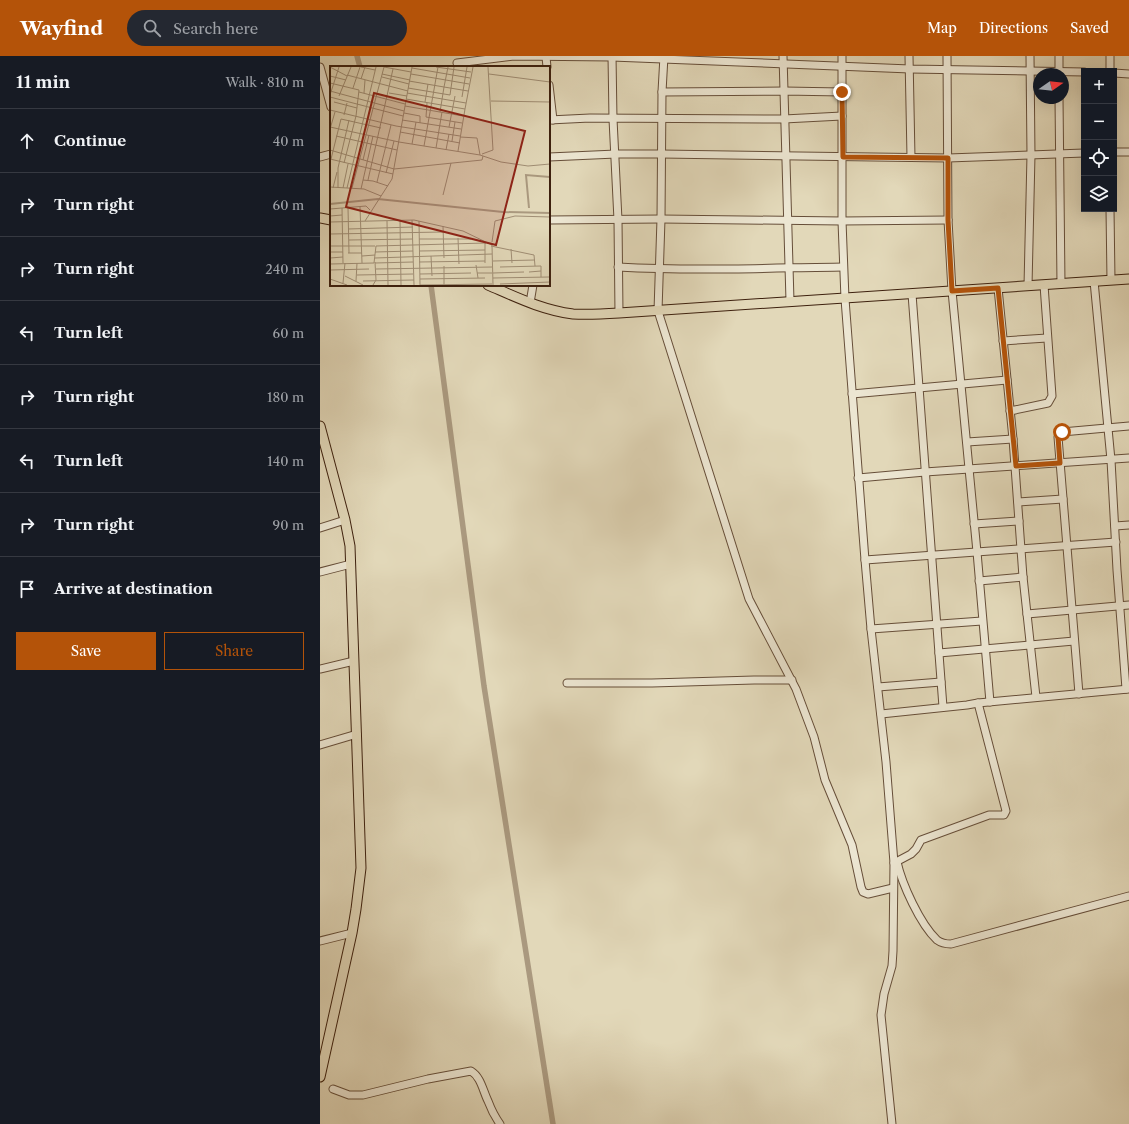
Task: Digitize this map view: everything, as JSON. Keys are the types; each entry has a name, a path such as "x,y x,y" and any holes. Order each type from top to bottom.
{"main road":[{"path":"320,218 330,220"},
{"path":"490,286 530,304 573,314 658,311 1129,279"},
{"path":"320,426 348,532 351,564 361,868 352,933 320,1076"}],"street":[{"path":"457,62 514,56 612,56 664,57 783,64 1033,70"},
{"path":"612,56 613,118 616,154 618,220 619,313"},
{"path":"783,56 790,301"},
{"path":"842,56 842,221 845,299 871,629 886,762 895,862 893,888 893,959 884,994 881,1015 892,1124"},
{"path":"909,56 911,157"},
{"path":"947,56 948,220 952,291 990,702"},
{"path":"1028,286 1031,155 1030,56"},
{"path":"1059,56 1059,68"},
{"path":"1110,56 1110,68"},
{"path":"664,57 658,311 749,599 792,680 808,720 825,780 852,845 862,892 868,894 893,888"},
{"path":"320,69 330,104"},
{"path":"1069,73 1081,72"},
{"path":"1117,73 1129,74"},
{"path":"662,92 842,92"},
{"path":"550,102 551,120 613,118 784,120 842,116"},
{"path":"1059,104 1061,284"},
{"path":"1117,152 1129,152"},
{"path":"550,157 661,154 948,158 1081,153"},
{"path":"320,157 330,154"},
{"path":"1110,212 1111,280"},
{"path":"550,220 948,220"},
{"path":"618,267 733,270 844,267"},
{"path":"881,714 1036,697 1128,689 1120,606 1111,460 1094,281"},
{"path":"1010,411 1044,405 1051,401 1052,387 1044,285"},
{"path":"530,304 533,286"},
{"path":"998,288 1016,466 1023,577 1036,697"},
{"path":"912,294 942,707"},
{"path":"1003,341 1047,338"},
{"path":"852,394 1007,380"},
{"path":"1079,694 1058,437 1062,432 1129,426"},
{"path":"967,442 1013,439"},
{"path":"858,478 1129,458"},
{"path":"1018,502 1063,499"},
{"path":"320,528 345,520"},
{"path":"974,524 1019,521"},
{"path":"1115,526 1129,525"},
{"path":"865,560 1116,542"},
{"path":"320,572 351,564"},
{"path":"979,581 1023,577"},
{"path":"1027,614 1129,605"},
{"path":"871,629 982,621"},
{"path":"939,652 1074,641"},
{"path":"320,670 354,661"},
{"path":"567,683 792,680"},
{"path":"878,687 941,682"},
{"path":"895,862 911,854 921,840 989,815 1002,815 1006,812 978,703"},
{"path":"320,745 357,734"},
{"path":"895,862 900,876 923,922 936,940 946,944 951,944 1129,896"},
{"path":"320,941 352,933"},
{"path":"333,1090 349,1095 363,1095 471,1071 475,1073 479,1079 488,1102 500,1124"}],"waterway":[{"path":"357,56 360,66"},
{"path":"431,286 484,686 553,1124"}],"route":[{"path":"842,92 843,157 948,158 948,220 952,291 998,288 1016,466 1060,463 1058,437 1062,432"}]}
